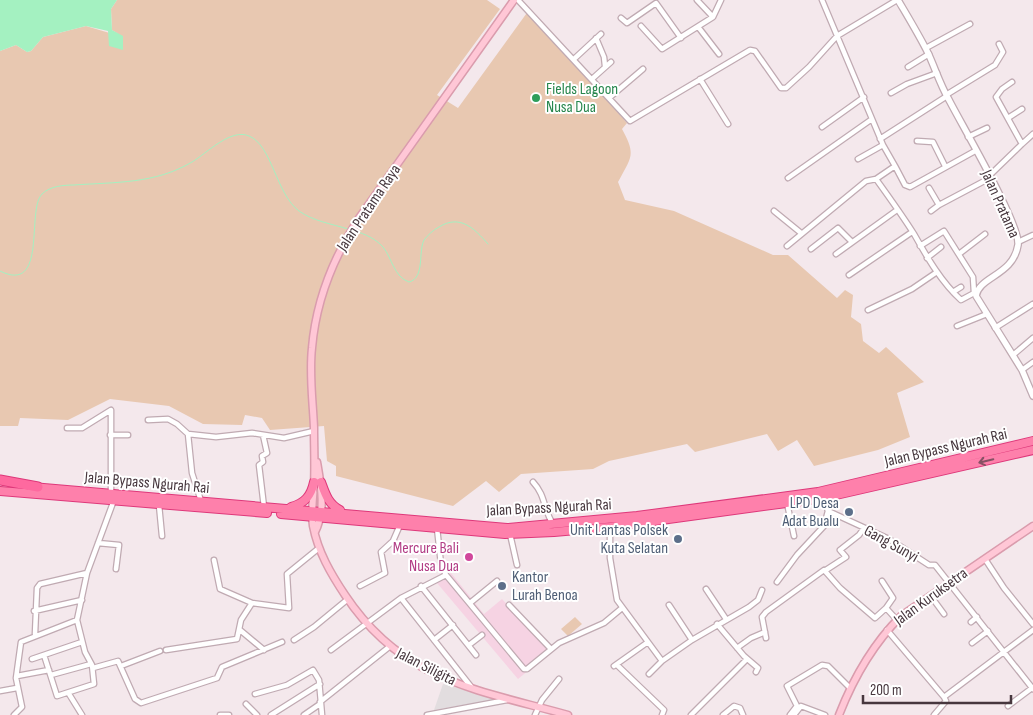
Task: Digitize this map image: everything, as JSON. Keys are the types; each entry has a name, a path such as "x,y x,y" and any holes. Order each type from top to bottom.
{"highway":[{"name":"Jalan Bypass Ngurah Rai","path":"0,484 38,487 112,500 201,501 400,525 510,534 610,527 823,498 1033,441"},
{"name":"Jalan Bypass Ngurah Rai","path":"0,491 159,505 317,514 345,513 443,524 507,528 554,525 818,492 888,480 1033,450"},
{"path":"0,480 38,487"},
{"path":"284,510 300,505 307,499 317,482 333,506 345,513"}],"main road":[{"name":"Jalan Pratama Raya","path":"317,514 312,349 315,322 329,273 359,218 514,0"},
{"name":"Jalan Siligita","path":"317,514 315,532 319,548 330,571 366,623 389,647 406,660 436,675 472,689 568,715"},
{"name":"Jalan Kuruksetra","path":"839,715 850,688 887,630 897,620 950,581 1033,526"}],"street":[{"path":"519,0 630,121 752,50 781,88 786,88 809,67 837,36 897,0"},
{"path":"697,0 713,17"},
{"path":"641,26 661,50 713,17 720,0"},
{"path":"822,0 883,146 905,184 910,187 975,151"},
{"name":"Jalan Pratama","path":"897,0 927,51 946,96 1006,209 1018,242 1013,261 975,293"},
{"path":"621,18 627,23 656,3 681,38"},
{"path":"908,67 927,51 970,24"},
{"path":"698,28 719,54"},
{"path":"574,59 601,34"},
{"path":"596,38 604,57 605,66"},
{"path":"880,139 1000,60 1003,52 1000,44"},
{"path":"592,79 610,62"},
{"path":"609,98 644,69"},
{"path":"891,92 937,73"},
{"path":"700,80 728,124"},
{"path":"1012,82 996,96 1022,144"},
{"path":"822,127 864,98"},
{"path":"1008,118 1022,109"},
{"path":"788,178 872,119"},
{"path":"968,137 987,128"},
{"path":"931,211 990,177 1033,134"},
{"path":"916,141 933,142 946,166"},
{"path":"858,159 883,146"},
{"path":"787,246 866,181 876,179 895,166"},
{"path":"876,179 912,232 926,258 953,292 961,300 975,293"},
{"path":"929,188 939,205"},
{"path":"836,254 898,210"},
{"path":"774,211 801,233"},
{"path":"811,249 838,228 852,242"},
{"path":"849,274 912,232"},
{"path":"920,246 944,232 973,277 976,296 1022,370 1033,392"},
{"path":"959,254 986,234"},
{"path":"1018,242 1033,235"},
{"path":"926,258 940,248"},
{"path":"868,310 912,289 937,272"},
{"path":"953,292 961,287"},
{"path":"995,328 1033,304"},
{"path":"957,326 987,314"},
{"path":"1013,355 1033,338"},
{"path":"1022,370 1033,362"},
{"path":"44,655 57,696 69,694 93,685 92,666 82,642 77,620 87,574 112,500 110,410 82,428 67,428"},
{"path":"148,420 173,421 188,434 216,437 252,433 284,438 314,432"},
{"path":"188,434 192,473 201,501"},
{"path":"110,435 128,435"},
{"path":"263,435 267,453 262,456 263,462 259,465 264,508"},
{"path":"533,482 543,494 547,513 554,525"},
{"path":"778,582 797,555 822,528 828,512 823,498"},
{"path":"786,503 794,536"},
{"path":"159,505 162,536"},
{"name":"Gang Sunyi","path":"828,512 902,547 929,565 935,565 950,581 1032,688"},
{"path":"360,586 385,573 381,552 393,541 400,525"},
{"path":"610,527 615,593 622,608 662,660"},
{"path":"437,528 441,564 446,575 524,669 559,643 604,624 622,608"},
{"path":"766,638 762,617 772,606 846,557 840,550 859,535 864,528"},
{"path":"510,534 516,565"},
{"path":"98,543 120,545 116,569"},
{"path":"214,560 220,589 252,603 289,608 287,574 319,548"},
{"path":"985,559 1004,588 1033,624"},
{"path":"826,570 840,588 875,618 893,598 882,581"},
{"path":"35,634 34,611 36,592 40,584 87,574"},
{"path":"331,650 401,598 421,586 446,575"},
{"path":"470,603 498,581"},
{"path":"421,586 476,655"},
{"path":"706,590 726,619"},
{"path":"649,674 662,660 717,624 749,607 758,600 762,590"},
{"path":"930,595 944,614"},
{"path":"401,598 472,689"},
{"path":"294,640 314,627 348,599"},
{"path":"34,611 82,600"},
{"path":"166,650 235,640 239,637 241,620 252,603"},
{"path":"509,605 551,649"},
{"path":"669,605 692,640"},
{"path":"886,608 897,620"},
{"path":"971,622 977,617"},
{"path":"14,715 22,707 17,688 19,644 22,640 35,634 46,632 77,620"},
{"path":"717,624 747,659 758,668 756,672"},
{"path":"434,640 454,625"},
{"path":"240,630 264,650"},
{"path":"887,630 944,697 946,701 934,715"},
{"path":"944,697 1033,630"},
{"path":"972,643 988,631"},
{"path":"737,648 750,638 765,632"},
{"path":"469,645 482,635"},
{"path":"32,659 82,642"},
{"path":"51,675 116,660 121,666 138,703 217,678 222,667 282,642"},
{"path":"648,642 616,665 664,710 662,715"},
{"path":"304,715 389,647"},
{"path":"121,666 160,650"},
{"path":"691,715 747,659"},
{"path":"790,715 797,706 787,689 788,686 824,664 850,688"},
{"path":"17,676 49,670"},
{"path":"255,694 287,685 313,670 320,684 322,715"},
{"path":"535,715 542,700 559,679"},
{"path":"271,715 320,684"},
{"path":"0,691 17,688"},
{"path":"1008,706 1032,688"},
{"path":"69,694 82,715"},
{"path":"427,715 457,708 512,700"},
{"path":"246,704 257,715"},
{"path":"723,715 734,706 740,708 743,715"},
{"path":"794,715 802,706 825,715"},
{"path":"455,715 457,708"},
{"path":"220,715 229,715"}],"shaded area":[{"path":"0,0 117,0 111,9 112,30 123,36 123,50 109,46 108,31 86,26 43,37 31,51 27,52 16,45 0,51"},
{"path":"117,0 487,0 500,9 437,95 458,108 529,10 627,123 622,129 631,150 629,161 618,182 625,200 674,211 773,255 788,255 837,298 845,290 853,295 851,317 861,324 863,341 879,353 886,347 924,382 897,393 910,437 878,450 814,466 797,440 778,451 767,434 695,452 687,444 609,461 593,469 521,474 499,492 486,481 453,506 336,476 336,466 327,461 324,426 270,430 262,418 245,415 242,425 203,424 169,406 110,399 68,420 20,418 18,426 0,426 0,51 16,45 27,52 31,51 43,37 86,26 123,37 112,30 111,9"},
{"path":"451,573 484,614 502,599 551,652 518,679 437,583"},
{"path":"575,617 582,624 568,636 561,629"},
{"path":"443,684 499,699 434,710"}],"waterway":[{"path":"0,271 15,275 25,271 33,248 35,216 38,203 42,194 49,189 66,185 135,181 164,174 192,162 227,138 242,134 257,141 263,149 285,193 299,211 316,220 348,229"},
{"path":"355,231 370,237 380,244 400,276 409,282 414,280 419,270 424,240 429,234 447,223 460,222 472,228 488,244"}],"place":[{"name":"Fields Lagoon Nusa Dua","path":"536,98"},
{"name":"LPD Desa Adat Bualu","path":"849,512"},
{"name":"Unit Lantas Polsek Kuta Selatan","path":"678,539"},
{"name":"Mercure Bali Nusa Dua","path":"469,557"},
{"name":"Kantor Lurah Benoa","path":"502,586"}]}
